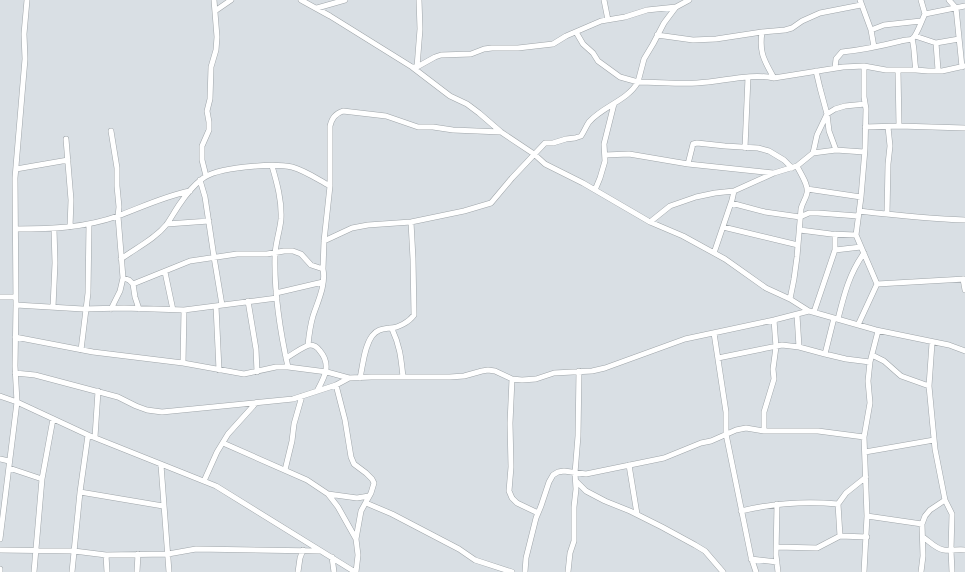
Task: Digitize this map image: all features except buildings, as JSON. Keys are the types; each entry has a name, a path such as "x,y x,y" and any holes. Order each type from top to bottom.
{"street":[{"path":"0,539 17,402 15,373 15,204 27,0"},
{"path":"206,176 202,160 202,146 209,130 210,122 207,111 210,99 211,67 216,50 216,11 214,0"},
{"path":"216,11 231,0"},
{"path":"301,0 414,67 450,96 467,104 545,164 650,222 683,236 714,253 744,271 766,288 812,312 878,330 949,345 965,351"},
{"path":"317,8 345,0"},
{"path":"414,67 420,29 419,0"},
{"path":"604,0 608,20"},
{"path":"414,67 441,56 471,54 492,48 518,48 553,44 590,25 648,10 676,7 689,0"},
{"path":"920,0 925,14"},
{"path":"576,32 583,44 593,53 598,61 614,73 638,82 696,83 748,77 764,76 774,78 834,68 864,66 898,71 942,71 964,66 956,8 949,0"},
{"path":"657,36 700,40 785,30 820,13 861,2 871,30 874,47"},
{"path":"916,70 913,38 925,14 965,6"},
{"path":"324,241 352,228 411,222 491,203 545,143 579,138 589,122 635,88 644,59 664,23 676,7"},
{"path":"871,30 884,25 921,21"},
{"path":"958,32 965,30"},
{"path":"762,32 761,50 774,78"},
{"path":"834,68 836,59 842,52 884,46 913,38 936,43 959,39"},
{"path":"936,43 938,70"},
{"path":"858,325 877,284 856,235 864,152 866,109 864,66"},
{"path":"816,71 828,114 829,131 836,150"},
{"path":"898,71 899,126"},
{"path":"745,148 748,77"},
{"path":"595,190 603,168 605,137 614,104"},
{"path":"813,153 817,135 828,114 835,109 845,106 865,104"},
{"path":"308,345 311,322 318,305 324,274 324,241 330,186 330,126 334,116 343,111 386,116 418,127 501,132"},
{"path":"865,127 965,128"},
{"path":"887,214 890,146 888,127"},
{"path":"111,131 117,168 122,278 120,291 111,309"},
{"path":"66,139 71,200 70,227"},
{"path":"688,164 695,143 769,150 794,167 807,189 807,194 802,203 790,299"},
{"path":"650,222 670,206 715,193 734,191 774,173 794,167 813,153 836,150 864,152"},
{"path":"605,155 629,154 688,164 774,173"},
{"path":"16,169 68,160"},
{"path":"120,259 154,237 167,224 180,202 200,180 209,174 266,166 290,167 305,171 330,186"},
{"path":"272,166 279,194 281,218 275,253 276,295 288,367"},
{"path":"200,180 209,221 219,306 219,370"},
{"path":"807,189 861,197"},
{"path":"16,229 54,229 89,224 118,216 174,194 191,191"},
{"path":"714,253 734,191"},
{"path":"731,203 765,212 800,217 809,213 887,214 965,220"},
{"path":"167,224 209,221"},
{"path":"360,378 371,337 377,331 384,328 392,328 406,323 414,315 411,222"},
{"path":"81,350 86,309 89,224"},
{"path":"723,227 798,245"},
{"path":"53,307 56,264 54,229"},
{"path":"800,230 856,235"},
{"path":"812,312 835,250 836,234"},
{"path":"835,250 861,247"},
{"path":"133,284 190,261 244,254 294,251 301,254 312,265 323,269"},
{"path":"825,354 848,282 855,265 864,254"},
{"path":"165,272 173,310"},
{"path":"122,278 129,280 133,284 139,309"},
{"path":"877,284 964,279 965,290"},
{"path":"16,305 86,309 184,310 248,301 323,282"},
{"path":"0,297 16,297"},
{"path":"248,301 256,349 257,372"},
{"path":"183,363 184,310"},
{"path":"15,337 81,350 183,363 244,374 276,367 327,372 349,378 464,376 488,370 512,378 529,380 554,373 592,371 605,368 686,339 812,312"},
{"path":"797,315 799,347"},
{"path":"764,431 764,412 774,378 773,369 776,347 774,320"},
{"path":"392,328 400,349 403,377"},
{"path":"864,572 867,516 864,436 870,403 868,380 870,362 878,330"},
{"path":"714,333 726,412 726,434 741,511 756,572"},
{"path":"932,342 929,386 934,440 945,500 952,514 952,572"},
{"path":"286,358 308,345 320,350 325,358 327,372 317,391"},
{"path":"718,358 782,345 799,347 846,359 870,362"},
{"path":"872,355 884,361 901,376 929,386"},
{"path":"568,572 570,553 574,541 580,371"},
{"path":"15,373 36,376 118,396 136,406 162,412 293,399 336,385 349,378"},
{"path":"512,378 509,491 517,503 538,513"},
{"path":"0,396 88,435 204,481 234,497 355,572 358,555 356,539 361,511 374,483 366,473 354,464 351,457 342,405 336,385"},
{"path":"95,437 98,391"},
{"path":"284,470 302,396"},
{"path":"204,481 222,443 255,403"},
{"path":"34,572 42,479 53,419"},
{"path":"525,572 526,558 538,513 549,482 553,475 558,472 586,474 664,458 700,443 711,441 736,430 746,428 764,431 818,431 864,436"},
{"path":"72,572 88,435"},
{"path":"865,452 934,440"},
{"path":"222,443 307,480 328,494 356,539"},
{"path":"0,459 9,461"},
{"path":"161,465 169,572"},
{"path":"628,465 637,514"},
{"path":"9,468 42,479"},
{"path":"840,536 838,504 846,493 866,477"},
{"path":"576,481 586,491 637,514 700,548 723,572"},
{"path":"80,492 163,506"},
{"path":"328,494 357,498 369,496"},
{"path":"357,498 361,511"},
{"path":"921,572 923,556 922,524 930,510 945,500"},
{"path":"741,511 777,504 819,502 838,504"},
{"path":"366,503 392,514 460,549 475,560 512,572"},
{"path":"777,504 778,572"},
{"path":"867,516 922,524"},
{"path":"777,547 817,548 840,536 866,537"},
{"path":"923,537 943,550 965,550"},
{"path":"0,550 74,551 106,555 168,554 196,549 321,551"},
{"path":"298,572 303,550"},
{"path":"137,572 138,554"},
{"path":"106,555 107,572"},
{"path":"332,557 334,572"},
{"path":"752,559 777,562"}]}
